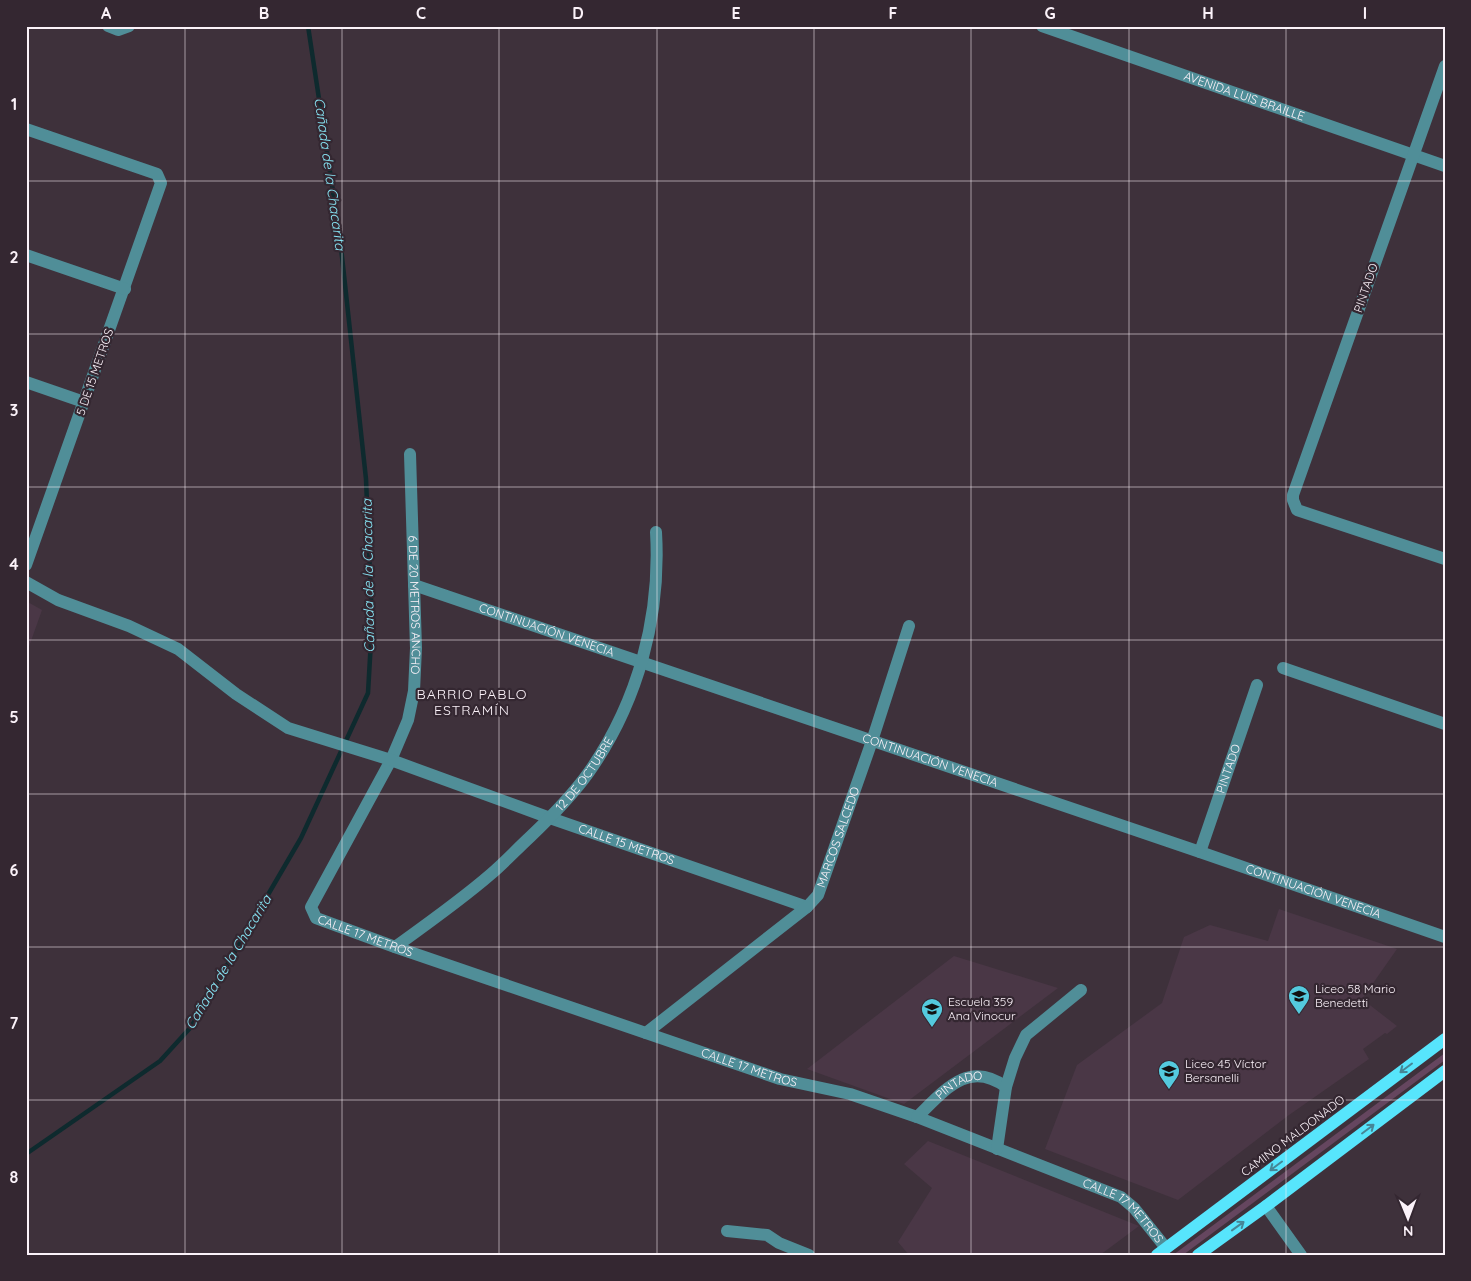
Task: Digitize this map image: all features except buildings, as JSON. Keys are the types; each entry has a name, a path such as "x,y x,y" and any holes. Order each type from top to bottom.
{"main road":[{"name":"CAMINO MALDONADO","path":"1161,1252 1445,1039"},
{"path":"1198,1255 1445,1071"}],"street":[{"path":"108,26 118,30 128,26"},
{"name":"AVENIDA LUIS BRAILLE","path":"1042,26 1445,166"},
{"name":"PINTADO","path":"1445,66 1293,495 1297,510 1445,559"},
{"name":"5 DE 15 METROS","path":"26,129 157,174 160,180 160,186 125,289 26,564"},
{"path":"26,255 125,289"},
{"path":"26,382 84,402"},
{"name":"6 DE 20 METROS ANCHO","path":"313,913 311,907 391,760 408,720 414,690 416,648 410,454"},
{"name":"12 DE OCTUBRE","path":"394,948 491,874 550,818 588,773 624,712 643,662 650,628 658,561 656,532"},
{"name":"CALLE 15 METROS","path":"26,582 58,600 129,626 178,649 236,694 288,728 391,760 550,818 807,907"},
{"name":"CONTINUACIÓN VENECIA","path":"414,584 1445,937"},
{"name":"MARCOS SALCEDO","path":"646,1033 807,907 818,895 872,741 909,626"},
{"path":"1283,668 1445,724"},
{"name":"PINTADO","path":"1200,852 1257,685"},
{"name":"CALLE 17 METROS","path":"313,913 316,918 394,948 780,1079 850,1094 917,1117 1121,1197 1134,1208 1161,1252"},
{"path":"997,1149 1006,1087 1015,1058 1026,1035 1081,990"},
{"name":"PINTADO","path":"917,1117 945,1090 968,1076 991,1078 1006,1087"},
{"path":"1266,1206 1301,1255"},
{"path":"727,1231 767,1235 801,1253"}],"shaded area":[{"path":"26,601 42,610 26,655"},
{"path":"1279,909 1397,949 1362,999 1397,1026 1363,1049 1369,1059 1289,1115 1178,1200 1045,1149 1077,1065 1162,1003 1184,937 1210,925 1268,941"},
{"name":"Escuela 359 Ana Vinocur","path":"954,956 1058,988 904,1104 807,1069"},
{"path":"1445,1053 1445,1060 1183,1255 1173,1255"},
{"path":"928,1141 1139,1226 1100,1255 909,1255 898,1242 932,1188 904,1164"}],"waterway":[{"name":"Cañada de la Chacarita","path":"26,1154 160,1061 191,1027 301,838 368,693 372,623 366,479 340,238 308,26"}],"place":[{"name":"Liceo 58 Mario Benedetti","path":"1299,1015"},
{"name":"Escuela 359 Ana Vinocur","path":"932,1028"},
{"name":"Liceo 45 Víctor Bersanelli","path":"1169,1090"}],"district":[{"name":"BARRIO PABLO ESTRAMÍN","path":"472,702"}]}
